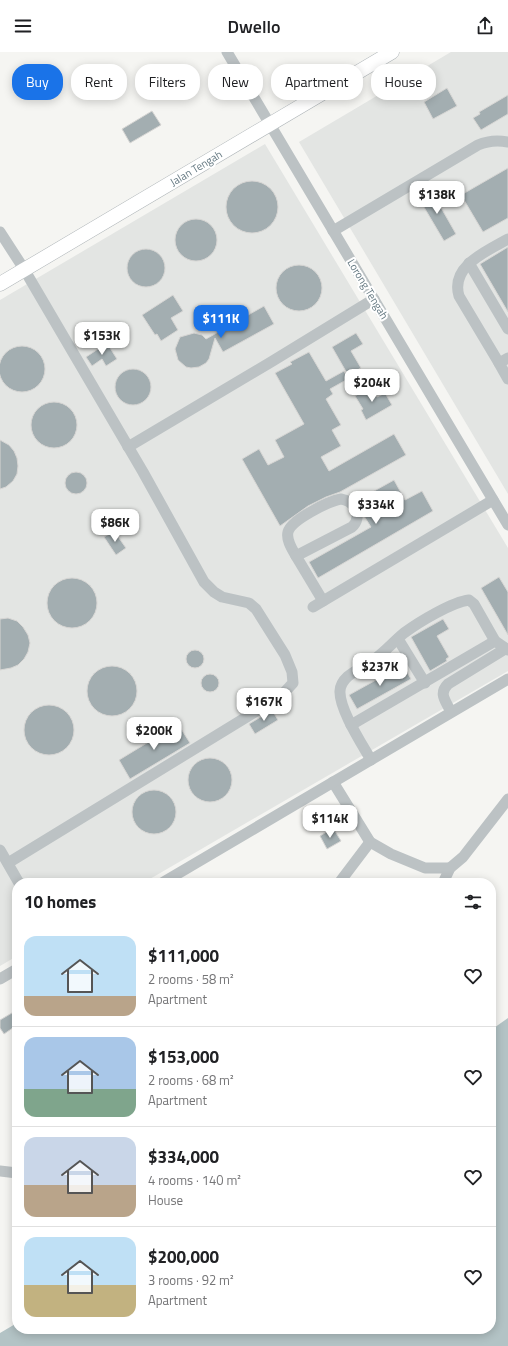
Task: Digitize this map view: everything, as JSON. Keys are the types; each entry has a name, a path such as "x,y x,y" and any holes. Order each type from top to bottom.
{"main road":[{"name":"Jalan Tengah","path":"0,284 392,52"}],"street":[{"name":"Lorong Tengah","path":"227,52 508,525"},
{"path":"333,230 478,145 491,141 508,142"},
{"path":"0,232 24,269 128,447 204,582 214,592 222,597 249,603 256,609 285,655 292,672 293,683 281,696 8,863"},
{"path":"508,239 469,263 459,276 457,289 459,296 504,360 508,379"},
{"path":"469,263 508,329"},
{"path":"128,447 374,299"},
{"path":"296,556 352,527 358,516 351,502 346,499 335,500 308,514 292,526 288,534 288,538 296,556 324,601"},
{"path":"313,607 493,500"},
{"path":"371,760 351,725 341,700 340,691 342,683 349,676 372,662 410,630 451,605 469,600 478,609 495,641 506,650 448,684 443,693 451,712"},
{"path":"398,639 425,682"},
{"path":"351,725 495,641"},
{"path":"170,878 508,679"},
{"path":"333,782 370,842 391,854 425,868 450,868"},
{"path":"445,878 450,868 463,857 508,799"},
{"path":"343,878 370,842"},
{"path":"0,850 16,878"},
{"path":"0,979 12,972"},
{"path":"0,1171 12,1172"}],"shaded area":[{"path":"451,52 508,52 508,494 299,142 371,99 436,100 436,64 431,64"},
{"path":"265,144 508,548 508,671 152,878 12,878 12,959 0,966 0,300"},
{"path":"508,1018 508,1346 0,1346 0,1333 12,1326 12,1334 496,1334 496,1026"}],"building":[{"path":"447,88 457,106 433,119 424,102 427,100 436,100 436,95"},
{"path":"508,95 508,114 481,130 473,118 480,114 479,112"},
{"path":"152,111 161,125 130,143 122,129"},
{"path":"508,168 508,218 483,232 461,195"},
{"path":"252,181 262,183 270,189 276,197 278,207 276,217 270,225 262,231 252,233 242,231 234,225 228,217 226,207 228,197 234,189 242,183"},
{"path":"431,190 456,234 444,241 418,197"},
{"path":"192,219 200,219 208,222 214,228 217,240 214,252 208,258 200,261 192,261 184,258 178,252 175,244 175,236 178,228 184,222"},
{"path":"508,247 508,312 480,264"},
{"path":"146,249 156,252 162,258 165,268 162,278 156,284 146,287 136,284 130,278 127,268 130,258 136,252"},
{"path":"299,265 312,269 318,275 322,288 318,301 312,307 299,311 286,307 280,301 276,288 280,275 286,269"},
{"path":"173,295 183,311 171,318 178,330 161,341 157,334 155,335 142,315"},
{"path":"264,306 274,324 223,352 215,338 209,359 206,363 199,367 186,367 178,360 175,349 180,337 194,333 202,335 206,339"},
{"path":"356,333 363,344 351,351 361,368 348,375 332,347"},
{"path":"107,343 117,359 106,366 102,359 92,366 86,357"},
{"path":"27,346 39,352 44,360 44,378 39,386 31,391 17,392 5,386 0,378 -1,364 5,352 13,347"},
{"path":"309,352 326,381 344,371 348,379 330,389 333,394 326,399 341,425 332,430 341,446 321,457 329,471 394,434 406,455 340,492 308,506 280,526 242,459 259,449 268,465 284,457 275,440 304,424 275,373 292,364 290,362"},
{"path":"133,369 143,372 148,377 151,387 148,397 143,402 133,405 123,402 118,397 115,387 118,377 123,372"},
{"path":"371,387 377,397 385,393 392,405 366,420 361,410 363,409 355,396"},
{"path":"54,402 67,406 73,412 77,425 73,438 67,444 54,448 41,444 35,438 31,425 35,412 41,406"},
{"path":"0,440 9,445 14,451 18,466 17,474 13,481 6,487 0,489"},
{"path":"72,472 80,472 87,479 87,487 80,494 72,494 65,487 65,479"},
{"path":"394,480 405,500 422,491 433,511 318,578 309,562 371,527 364,516 362,507 358,500"},
{"path":"114,531 126,548 116,555 104,537"},
{"path":"499,577 508,592 508,635 481,588"},
{"path":"67,578 77,578 90,585 97,598 97,608 90,621 77,628 67,628 58,624 51,617 47,608 47,598 51,589 58,582"},
{"path":"8,618 17,621 23,627 28,635 30,643 28,652 18,665 0,670 0,619"},
{"path":"443,619 449,629 437,636 449,657 446,659 447,661 430,671 411,637"},
{"path":"195,650 201,653 204,659 201,665 195,668 189,665 186,659 189,653"},
{"path":"403,665 411,679 357,709 349,695"},
{"path":"107,666 117,666 130,673 137,686 137,696 130,709 117,716 107,716 98,712 91,705 87,696 87,686 91,677 98,670"},
{"path":"210,674 216,677 219,683 216,689 210,692 204,689 201,683 204,677"},
{"path":"44,705 54,705 67,712 74,725 74,735 67,748 54,755 44,755 35,751 28,744 24,735 24,725 28,716 35,709"},
{"path":"272,710 278,720 255,734 249,724"},
{"path":"178,724 190,743 130,779 119,760"},
{"path":"206,758 214,758 226,764 232,776 232,784 226,796 214,802 206,802 194,796 188,784 188,776 194,764"},
{"path":"154,790 166,794 172,800 176,812 172,824 166,830 154,834 142,830 136,824 132,812 136,800 142,794"},
{"path":"333,828 341,841 327,849 320,836"},
{"path":"12,1013 12,1028 4,1034 0,1028 0,1020"}]}
